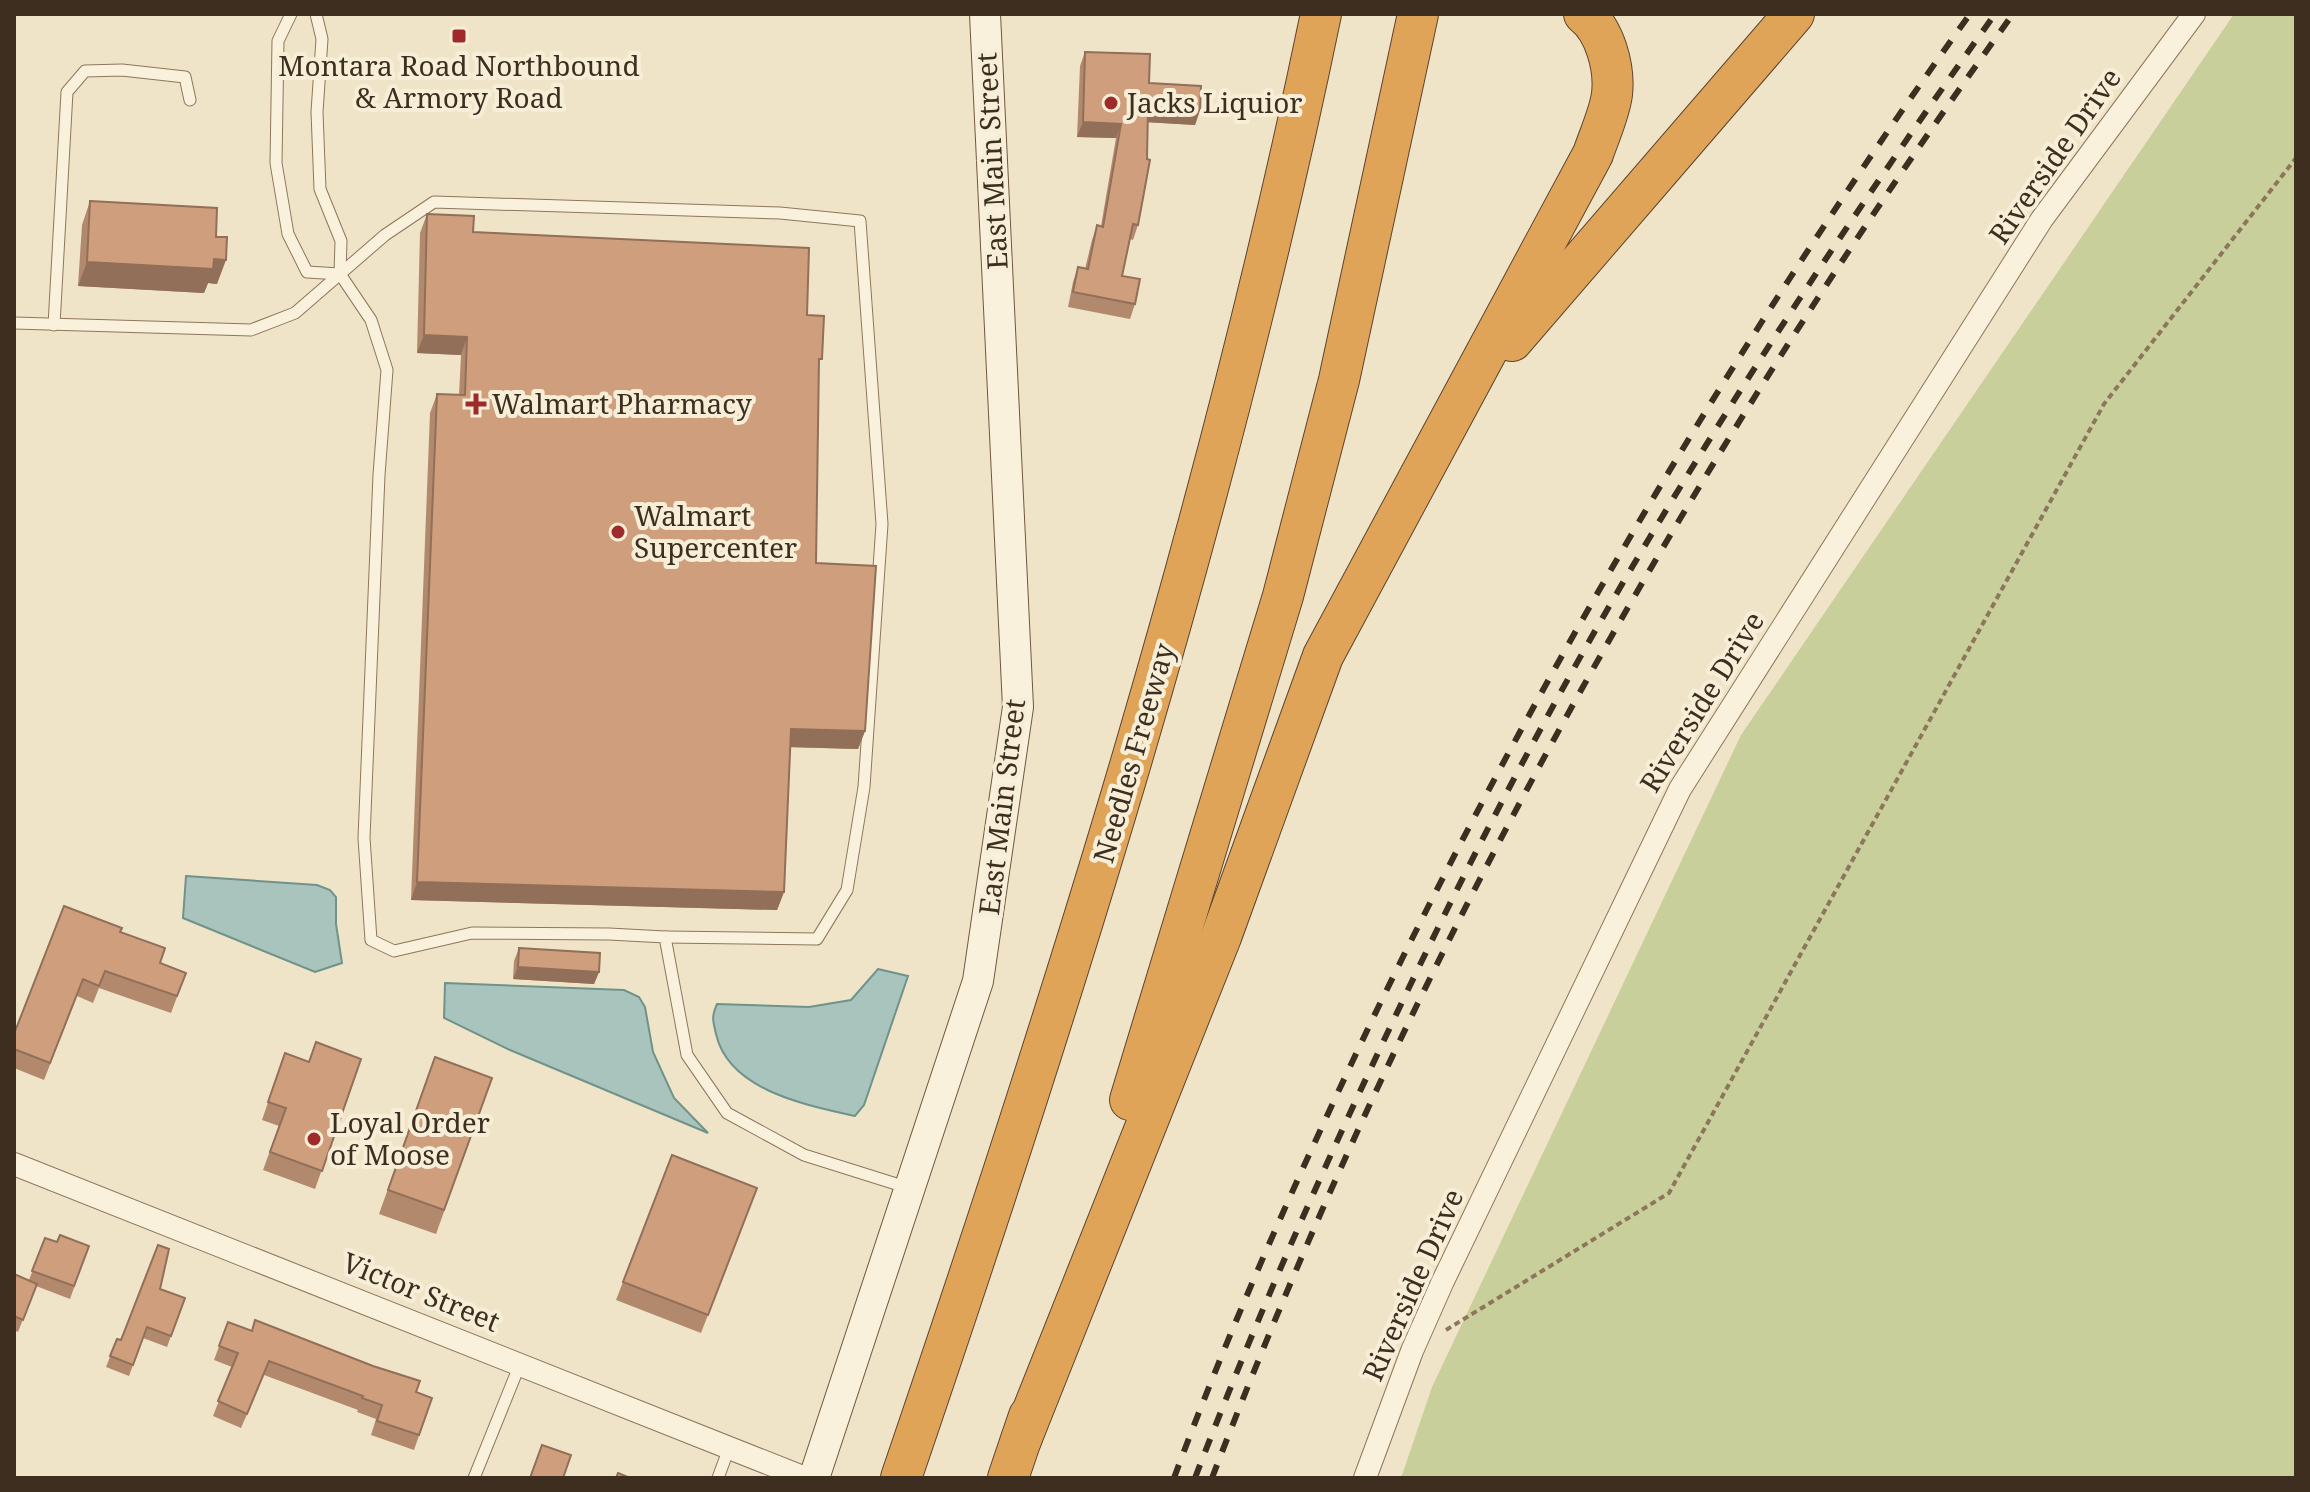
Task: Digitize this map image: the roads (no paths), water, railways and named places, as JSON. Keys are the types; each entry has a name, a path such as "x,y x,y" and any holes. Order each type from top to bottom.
{"highway":[{"path":"1021,1440 1221,937 1323,656 1593,154 1612,94 1609,52 1592,20 1584,14"},
{"path":"1460,402 1794,14"},
{"name":"Needles Freeway","path":"901,1478 983,1238 1088,907 1183,586 1252,318 1308,23"},
{"path":"1008,1478 1154,1025 1283,596 1339,380 1416,25"}],"street":[{"name":"East Main Street","path":"814,1478 978,981 1018,707 985,14"},
{"name":"Riverside Drive","path":"1365,1478 1412,1351 1443,1281 1680,789 2042,219 2194,14"},
{"name":"Victor Street","path":"14,1164 805,1478"}],"lane":[{"path":"291,14 278,41 276,148 288,234 307,272 340,274"},
{"path":"14,323 251,330 295,313 340,274 385,235 434,202 780,213 860,221 882,524 864,787 847,890 817,939 472,933 394,951 371,940 364,838 379,475 387,370 371,320 340,274 341,241 320,189 317,112 322,39 316,14"},
{"path":"54,325 67,92 85,71 122,70 185,77 190,100"},
{"path":"665,937 687,1055 727,1113 804,1155 909,1189"},
{"path":"474,1478 520,1364"},
{"path":"718,1478 729,1448"}],"water":[{"path":"186,876 317,885 330,890 336,897 336,924 342,963 315,972 183,918"},
{"path":"878,969 908,976 864,1105 855,1116 815,1107 772,1092 736,1069 724,1053 713,1022 717,1004 809,1007 851,1000"},
{"path":"445,983 624,990 639,997 645,1007 653,1052 674,1098 708,1133 510,1050 444,1018"}],"railway":[{"path":"1174,1478 1244,1303 1321,1130 1439,885 1507,756 1577,628 1726,378 1886,134 1970,14"},
{"path":"1195,1478 1260,1317 1353,1106 1462,880 1551,710 1658,523 1750,375 1846,229 1995,14"},
{"path":"1212,1478 1290,1284 1375,1093 1467,905 1564,720 1668,538 1778,360 1893,185 2013,14"}],"place":[{"name":"Montara Road Northbound & Armory Road","path":"459,36"},
{"name":"Jacks Liquior","path":"1111,103"},
{"name":"Walmart Pharmacy","path":"476,404"},
{"name":"Walmart Supercenter","path":"618,532"},
{"name":"Loyal Order of Moose","path":"314,1139"}]}
